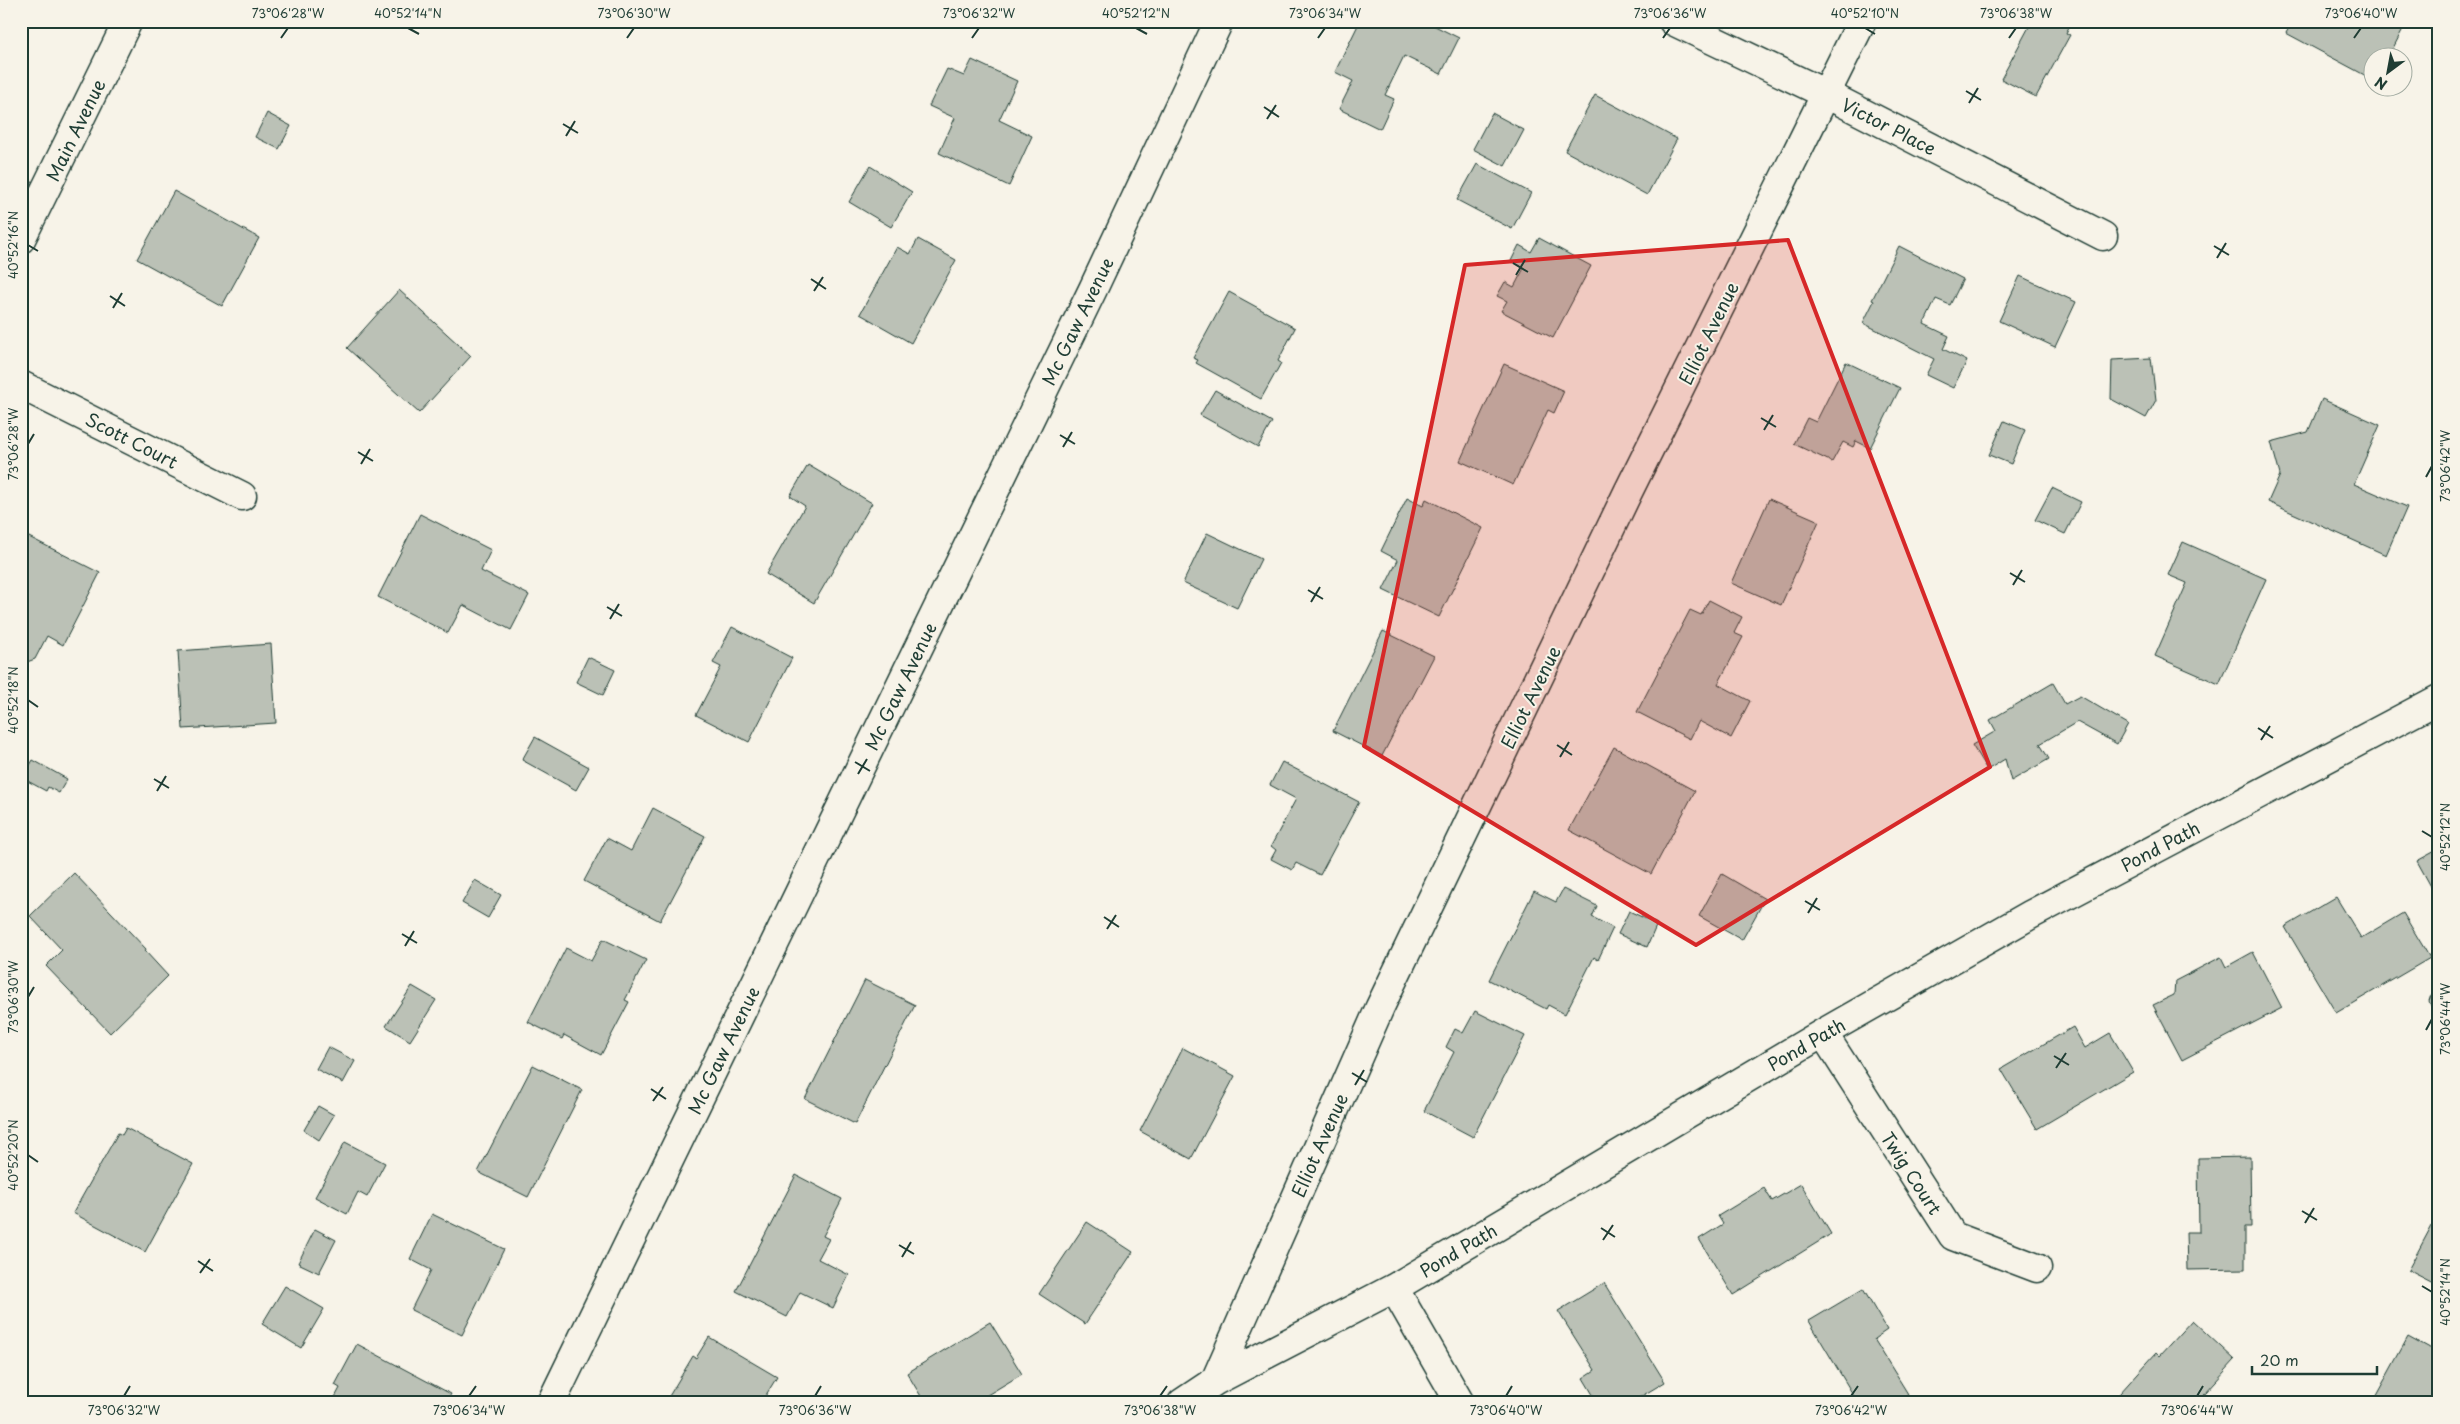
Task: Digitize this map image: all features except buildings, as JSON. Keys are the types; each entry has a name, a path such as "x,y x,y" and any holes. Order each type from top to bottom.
{"street":[{"name":"Main Avenue","path":"21,239 128,21"},
{"name":"Mc Gaw Avenue","path":"551,1403 1093,288 1219,21"},
{"name":"Victor Place","path":"1673,21 1826,94 2103,236"},
{"name":"Elliot Avenue","path":"1215,1381 1380,1007 1628,492 1862,21"},
{"name":"Scott Court","path":"21,385 242,496"},
{"name":"Pond Path","path":"1182,1403 1215,1381 1394,1288 1823,1033 2030,915 2439,699"},
{"name":"Twig Court","path":"1823,1033 1953,1236 2037,1268"},
{"path":"1394,1288 1460,1403"}],"highlighted area":[{"path":"1788,240 1990,767 1696,945 1364,746 1465,265"}]}
